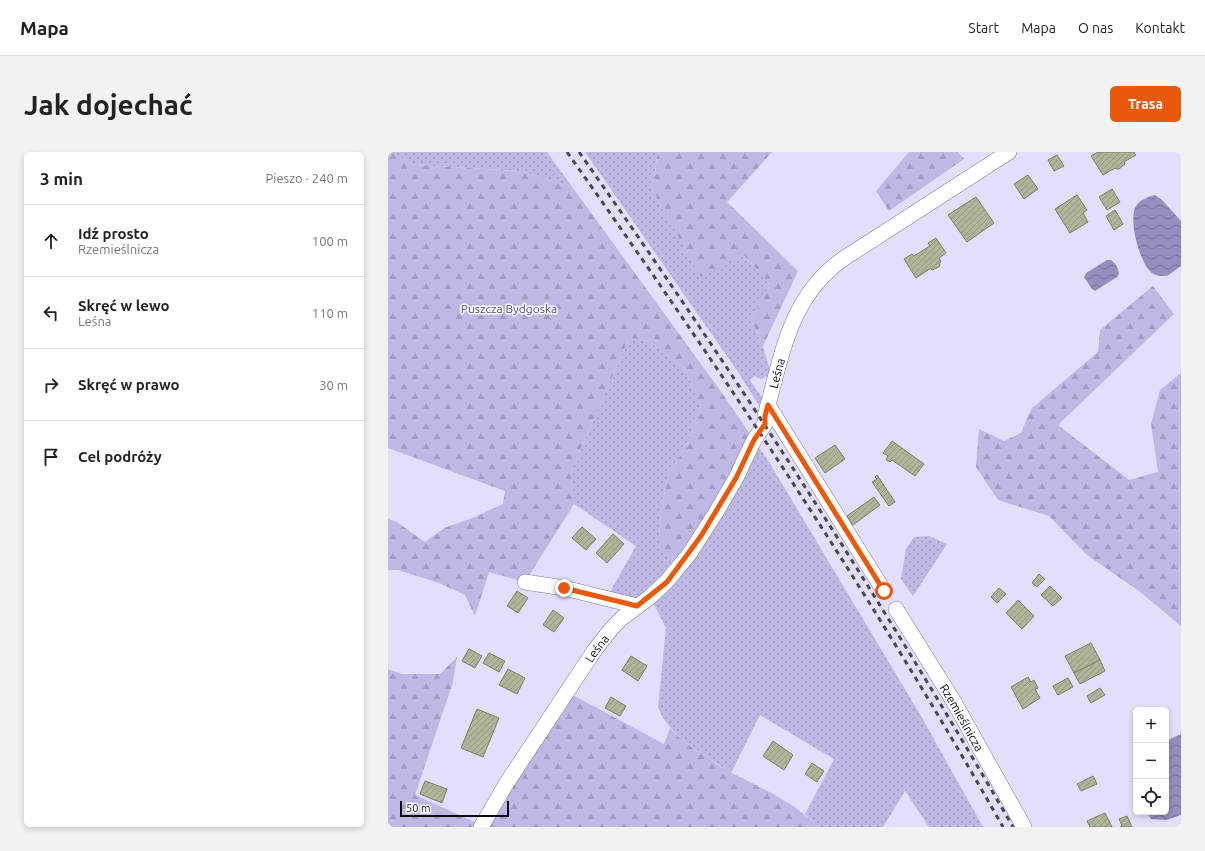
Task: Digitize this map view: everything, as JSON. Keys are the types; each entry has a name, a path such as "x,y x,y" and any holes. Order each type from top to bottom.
{"street":[{"name":"Leśna","path":"480,827 506,784 594,652 612,628 622,618 667,582 701,536 736,478 754,440 765,424 765,416 781,353 789,330 811,290 832,266 846,256 1009,152"},
{"path":"768,405 884,591"},
{"path":"525,582 564,588 637,606"},
{"name":"Rzemieślnicza","path":"896,609 954,702 1024,827"}],"green space":[{"name":"Puszcza Bydgoska","path":"388,152 395,152 396,155 415,165 521,171 573,188 722,393 754,440 676,571 659,541 661,515 667,478 689,441 701,403 684,368 649,341 629,338 571,472 574,504 525,582 489,572 475,616 465,595 439,583 398,570 388,570 388,519 397,522 425,542 444,528 475,517 503,504 505,491 388,448"},
{"path":"395,152 547,152 573,188 521,171 415,165 396,155"},
{"path":"585,152 658,152 652,190 701,276 743,254 770,285 751,320 763,346 770,370 767,376 761,379 755,376 750,380 763,399 762,410 738,372"},
{"path":"658,152 772,152 727,202 798,271 763,346 751,320 770,285 743,254 701,277 652,190"},
{"path":"909,152 958,152 964,159 889,211 876,191"},
{"path":"1153,286 1174,314 1058,425 1129,480 1158,472 1151,424 1160,390 1181,373 1181,626 1139,591 1087,555 1049,516 998,500 976,467 979,429 1004,441 1021,433 1031,409 1098,352 1100,330"},
{"path":"629,338 649,341 684,368 701,403 689,441 667,478 661,515 659,541 754,440 769,462 921,716 983,827 929,827 905,791 883,827 818,827 805,814 834,759 760,715 731,773 679,738 663,718 658,707 666,628 650,597 637,606 606,599 636,546 574,504 571,472"},
{"path":"929,536 947,544 913,596 901,579 906,549 914,537"},
{"path":"457,657 453,682 415,795 481,825 567,692 664,744 670,728 686,743 728,771 788,803 818,827 388,827 388,669 402,674 440,674"}],"water":[{"path":"1155,195 1162,200 1181,221 1181,266 1167,276 1154,274 1146,266 1139,249 1134,229 1133,220 1136,206 1142,200"},
{"path":"1107,260 1111,260 1114,263 1119,274 1117,277 1095,291 1084,277 1086,273"},
{"path":"1181,734 1181,815 1166,820 1151,819 1149,815 1169,815 1169,740"}],"building":[{"path":"1098,152 1134,152 1136,155 1124,162 1125,164 1119,169 1115,168 1103,175 1091,156"},
{"path":"1057,155 1064,166 1054,171 1048,160"},
{"path":"1028,175 1038,189 1024,199 1014,184"},
{"path":"1112,189 1120,202 1107,210 1099,197"},
{"path":"1077,195 1087,210 1083,213 1088,222 1070,233 1055,209"},
{"path":"976,197 994,223 967,242 948,215"},
{"path":"1115,210 1123,224 1114,230 1106,216"},
{"path":"936,238 946,253 939,258 941,262 939,263 939,267 932,270 931,268 916,278 904,259 912,254 914,256 930,246 928,243"},
{"path":"892,441 924,464 915,476 892,460 890,462 886,460 888,456 883,453"},
{"path":"835,445 845,459 825,473 815,458"},
{"path":"877,475 895,502 889,506 872,482 877,479 875,477"},
{"path":"874,497 880,505 853,525 847,516"},
{"path":"582,527 596,539 586,550 572,538"},
{"path":"613,534 624,544 607,563 596,553"},
{"path":"1039,574 1045,579 1037,587 1032,583"},
{"path":"1050,586 1062,598 1053,606 1041,595"},
{"path":"999,588 1006,594 997,603 991,597"},
{"path":"517,591 528,598 518,613 507,606"},
{"path":"1018,600 1034,616 1022,629 1006,613"},
{"path":"553,610 564,618 554,632 543,625"},
{"path":"1091,643 1100,660 1074,673 1065,656"},
{"path":"469,649 482,656 475,668 462,661"},
{"path":"489,653 505,661 499,672 483,663"},
{"path":"631,656 647,666 638,681 622,670"},
{"path":"1100,660 1105,671 1080,684 1074,673"},
{"path":"508,669 525,678 517,694 499,685"},
{"path":"1028,677 1031,682 1034,680 1038,688 1035,689 1040,698 1023,709 1011,687"},
{"path":"1068,678 1073,687 1058,695 1053,686"},
{"path":"1100,688 1105,695 1091,703 1087,696"},
{"path":"611,697 626,706 620,716 605,708"},
{"path":"477,709 499,718 483,757 461,748"},
{"path":"773,741 793,755 784,770 763,756"},
{"path":"812,763 824,771 817,782 805,774"},
{"path":"1093,776 1097,784 1081,791 1077,784"},
{"path":"425,781 447,789 442,803 420,794"},
{"path":"1105,813 1112,827 1090,827 1087,821"},
{"path":"1127,816 1132,827 1120,827 1122,826 1119,819"}],"railway":[{"path":"567,152 682,317 794,484 901,654 1003,827"},
{"path":"579,152 693,317 804,485 910,654 1013,827"}],"route":[{"path":"564,588 637,606 667,582 690,553 716,514 736,478 754,440 765,424 765,416 768,405 884,591"}]}
